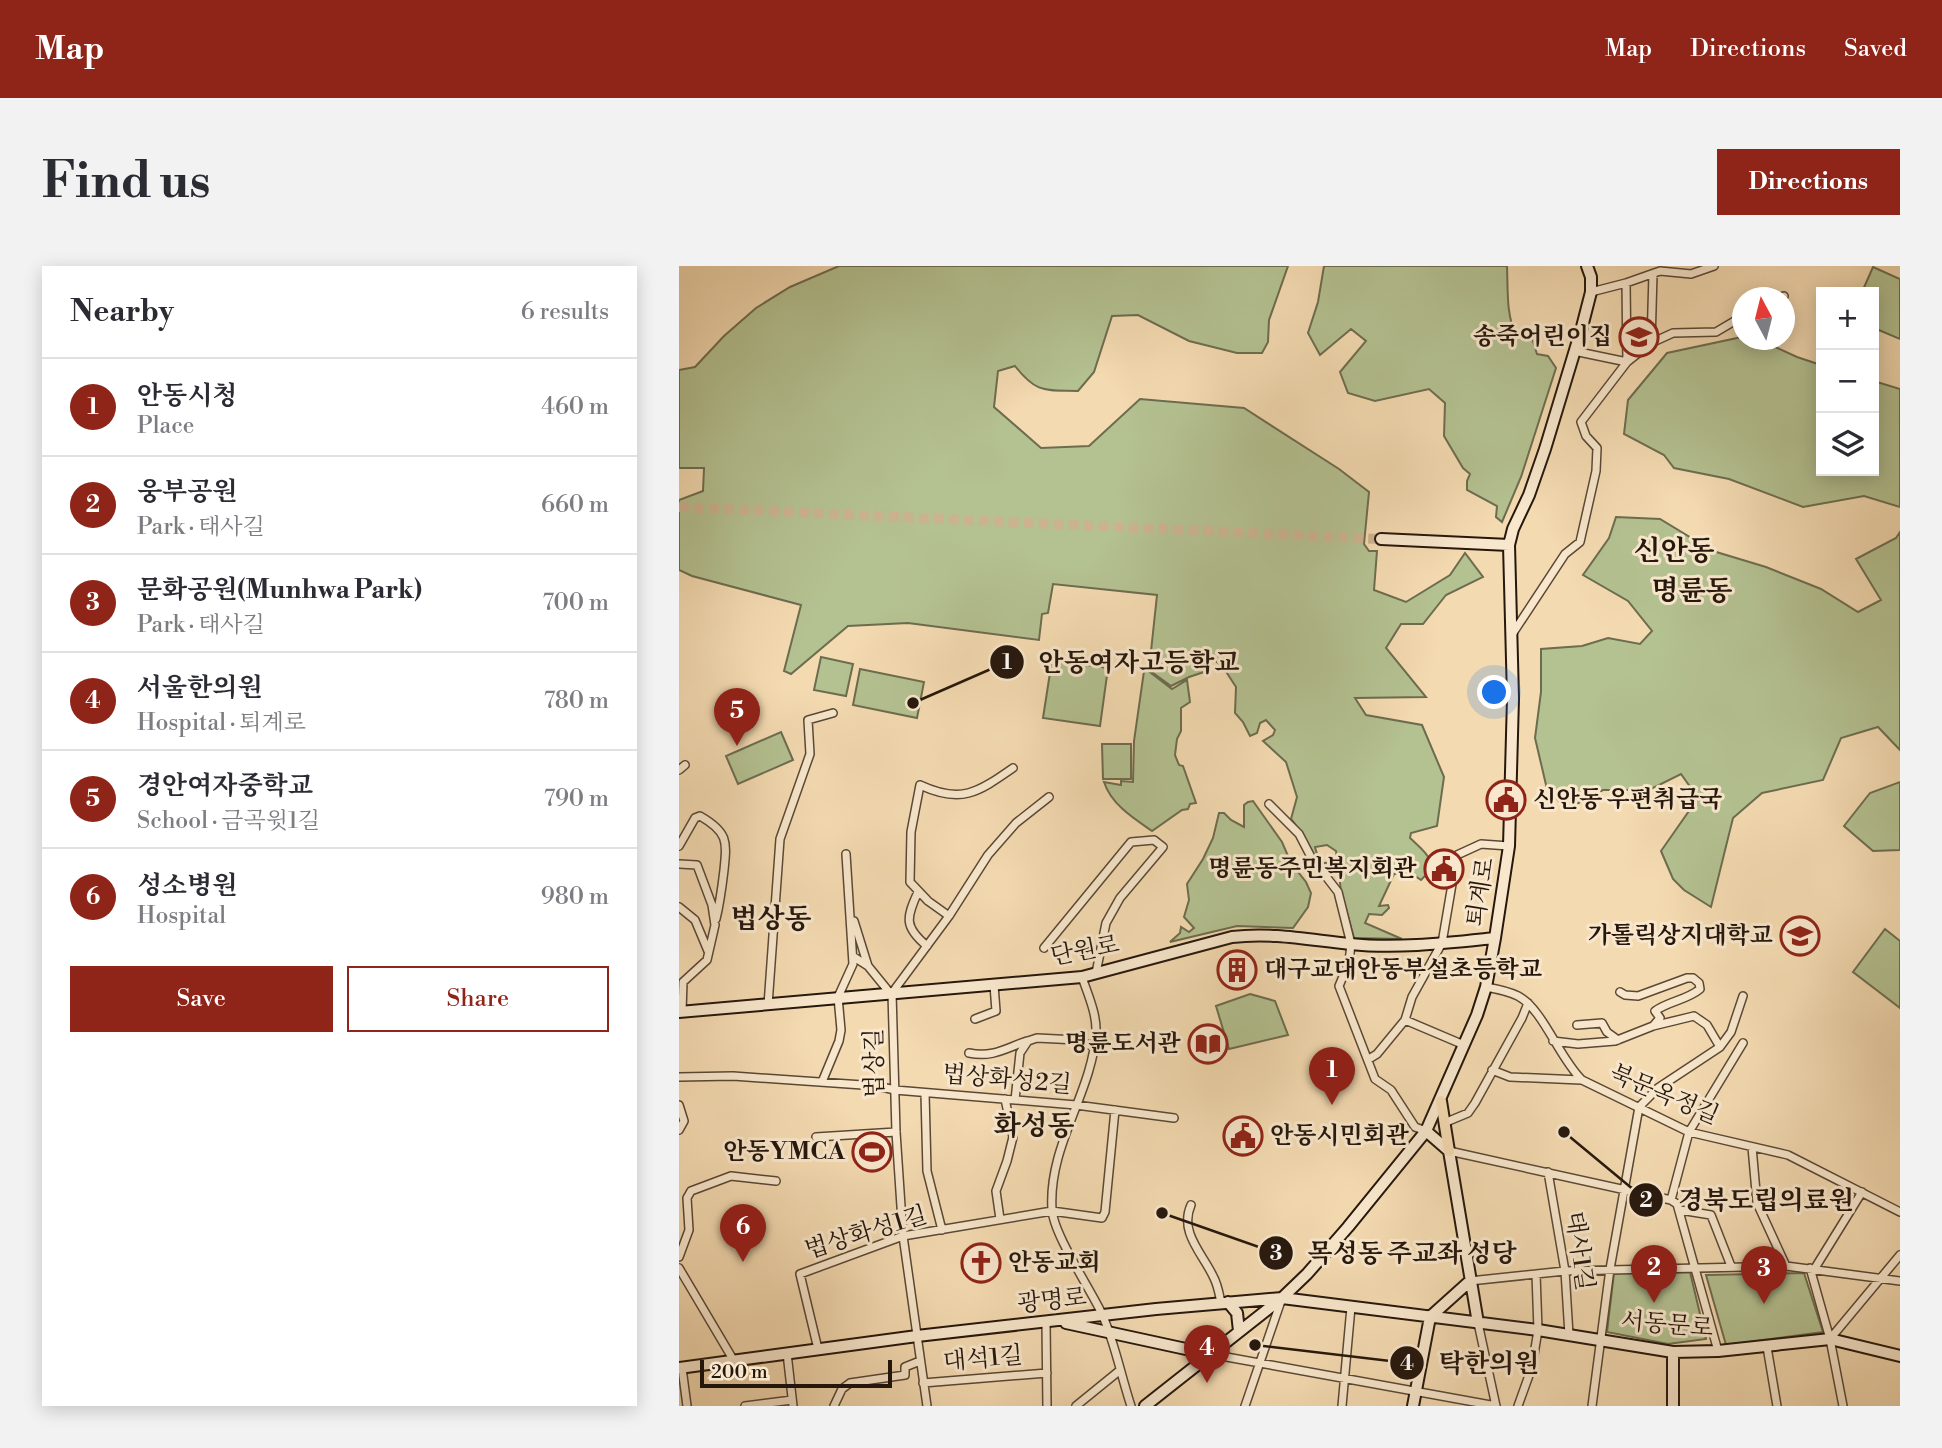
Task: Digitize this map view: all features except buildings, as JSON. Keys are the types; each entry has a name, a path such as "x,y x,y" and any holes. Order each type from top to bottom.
{"main road":[{"path":"1441,1101 1448,1151"}],"street":[{"name":"퇴계로","path":"1145,1406 1282,1298 1332,1246 1426,1131 1464,1045 1486,987 1509,846 1512,634 1509,545 1545,449 1591,292 1591,276 1587,266"},
{"path":"1591,292 1660,271 1691,274 1714,266"},
{"path":"1651,342 1653,274"},
{"path":"1626,283 1627,362"},
{"path":"1512,634 1565,554 1580,542 1596,471 1597,448 1586,436 1581,422 1627,362 1651,342 1673,333 1716,332 1732,322"},
{"path":"1574,351 1627,362"},
{"path":"1381,539 1509,545"},
{"path":"768,1005 780,839 810,754 808,720 833,712"},
{"path":"949,916 918,892 910,881 911,832 919,785 940,794 963,795 989,785 1013,768"},
{"path":"854,957 868,966 891,993 949,916 988,855 1016,823 1049,797"},
{"path":"1269,804 1299,834 1311,858 1338,892 1351,944 1349,962 1339,986 1375,1079 1391,1090 1415,1127 1426,1131 1448,1151 1548,1171 1677,1203 1719,1351"},
{"path":"679,846 695,818 700,816 717,828 724,837 727,855 706,960 683,982 680,1012"},
{"path":"1044,948 1131,842 1154,840 1163,847 1120,898 1106,923 1095,973"},
{"path":"1369,1059 1377,1054 1405,1020 1412,997 1442,943 1457,855 1481,844 1509,846"},
{"path":"822,1082 839,1041 841,1030 838,997 848,978 854,957 846,854"},
{"path":"679,864 697,864 712,905 715,925"},
{"path":"918,892 908,918 909,929 927,946"},
{"path":"679,906 695,920 708,951"},
{"path":"852,918 868,966"},
{"name":"단원로","path":"680,1012 1082,977 1232,937 1255,934 1397,946 1495,938"},
{"path":"1082,977 1095,1022 1094,1047 1058,1157 1052,1211 1059,1231 1103,1316 1131,1406"},
{"path":"1620,992 1638,996 1687,978 1693,978 1699,983 1700,989 1692,996 1662,1006 1655,1012 1660,1018 1653,1026"},
{"path":"975,1020 996,1011 994,985"},
{"path":"1444,1123 1468,1112 1528,1003 1519,996 1486,987"},
{"name":"법상길","path":"891,993 903,1236 927,1406"},
{"path":"1592,1406 1610,1269 1639,1107 1658,1088 1720,1047 1731,1032 1743,996"},
{"name":"북문옥정길","path":"1528,1003 1569,1067 1581,1080 1689,1132 1788,1155 1900,1212"},
{"path":"1553,1041 1578,1044 1618,1040 1653,1026 1694,1016 1707,1025 1720,1047"},
{"path":"1405,1020 1464,1045"},
{"path":"1577,1025 1602,1023 1607,1032 1618,1040"},
{"path":"969,1053 997,1054 1037,1038 1077,1040 1094,1047"},
{"path":"1015,1100 1020,1052 1028,1041"},
{"path":"1671,1200 1689,1132 1743,1043"},
{"path":"1492,1070 1510,1077 1581,1080"},
{"name":"법상화성2길","path":"679,1077 733,1076 877,1086 925,1093 1076,1105 1174,1118"},
{"path":"925,1093 927,1171 942,1230"},
{"path":"1000,1219 996,1191 1013,1137 1005,1099"},
{"path":"679,1105 684,1121 679,1130"},
{"name":"법상화성1길","path":"818,1349 800,1274 903,1236 1052,1211 1102,1218 1105,1212 1115,1110"},
{"name":"법상길","path":"816,1137 896,1132"},
{"path":"1752,1147 1757,1203 1786,1266"},
{"path":"1060,1322 1209,1354 1496,1406 1470,1281 1448,1151"},
{"name":"태사1길","path":"1548,1171 1565,1271 1569,1335"},
{"path":"679,1257 689,1230 687,1198 691,1191 731,1176 776,1181"},
{"path":"1843,1406 1813,1268 1862,1192"},
{"path":"1191,1205 1187,1215 1189,1235 1213,1275 1225,1303 1237,1313 1239,1331"},
{"path":"1681,1210 1711,1215 1731,1266"},
{"path":"1830,1339 1900,1255"},
{"path":"1413,1406 1430,1317 1470,1281 1565,1271 1786,1266 1900,1281"},
{"path":"679,1268 734,1361"},
{"path":"1518,1406 1532,1367 1538,1330 1536,1274"},
{"path":"1245,1406 1282,1298"},
{"name":"광명로","path":"680,1368 917,1336 1282,1298 1430,1317"},
{"path":"1342,1406 1351,1307"},
{"name":"서동문로","path":"1430,1317 1538,1330 1673,1352 1719,1351 1830,1339 1900,1356"},
{"path":"1047,1322 1047,1406"},
{"path":"1767,1347 1777,1406"},
{"path":"1673,1352 1673,1406"},
{"path":"745,1406 792,1403 787,1353"},
{"path":"834,1406 842,1389 850,1383 905,1375 905,1367 920,1361"},
{"path":"680,1368 687,1406"},
{"path":"1076,1406 1119,1371"},
{"name":"대석1길","path":"923,1383 1047,1373"}],"green space":[{"path":"839,266 1288,266 1269,320 1268,342 1262,353 1237,353 1189,341 1138,315 1112,316 1094,372 1078,391 1042,389 1029,382 1015,366 998,371 994,407 1041,448 1089,446 1140,399 1244,408 1339,469 1369,492 1364,544 1369,551 1377,551 1374,590 1406,602 1450,575 1465,553 1483,577 1446,595 1423,624 1401,624 1386,648 1426,697 1355,698 1366,715 1422,725 1444,777 1437,826 1411,833 1410,838 1429,857 1430,868 1427,874 1421,880 1411,873 1394,874 1379,906 1388,905 1389,908 1382,915 1369,914 1365,923 1402,939 1354,938 1341,891 1336,851 1327,845 1315,847 1318,858 1324,863 1336,862 1337,870 1326,872 1291,819 1297,797 1286,762 1263,741 1273,735 1275,730 1266,720 1260,723 1257,733 1250,736 1235,713 1236,687 1223,667 1213,659 1205,663 1207,671 1171,686 1149,670 1157,595 1053,584 1048,613 1042,614 1039,640 908,623 848,626 791,674 784,671 801,605 692,576 679,570 679,500 703,491 704,468 679,468 679,370 695,367 724,336 756,308 790,287"},
{"path":"1324,266 1507,266 1509,310 1516,335 1532,338 1537,354 1548,356 1556,368 1521,477 1502,522 1496,517 1497,506 1467,490 1470,474 1463,468 1444,436 1445,403 1429,389 1375,401 1348,393 1340,372 1366,341 1351,329 1320,355 1308,333 1318,302"},
{"path":"1873,267 1900,279 1900,339 1879,330 1879,287 1864,287"},
{"path":"1732,339 1732,350 1782,350 1816,363 1816,476 1879,476 1879,383 1900,389 1900,507 1864,496 1803,507 1729,479 1674,468 1664,455 1624,434 1628,400 1667,353"},
{"path":"1616,517 1660,519 1713,551 1766,567 1821,589 1858,612 1881,600 1856,559 1896,538 1900,532 1900,750 1878,727 1841,738 1823,780 1762,793 1733,818 1711,907 1684,890 1673,879 1661,851 1698,798 1681,774 1649,790 1603,790 1567,809 1547,789 1535,738 1541,692 1541,649 1582,646 1608,638 1640,644 1652,631 1628,601 1583,575 1609,538"},
{"path":"821,657 853,664 846,696 814,690"},
{"path":"1052,660 1108,668 1100,726 1043,718"},
{"path":"860,669 924,682 917,718 853,705"},
{"path":"1147,670 1172,689 1187,680 1190,702 1181,708 1181,731 1175,755 1179,765 1183,766 1196,803 1190,804 1188,809 1182,810 1152,831 1117,804 1104,782 1121,785 1121,781 1133,782 1134,741 1144,671"},
{"path":"781,732 793,760 738,784 726,756"},
{"path":"1102,744 1131,744 1131,779 1103,779"},
{"path":"1900,782 1900,850 1873,851 1844,826 1870,793"},
{"path":"1253,801 1282,842 1291,863 1306,882 1311,893 1308,907 1293,928 1237,926 1170,942 1180,933 1181,927 1189,932 1194,928 1184,917 1189,900 1187,884 1213,838 1219,813 1224,813 1244,827 1244,805"},
{"path":"1885,929 1900,941 1900,1008 1853,972"},
{"path":"1250,994 1275,1001 1288,1035 1229,1049 1216,1006"},
{"path":"1690,1272 1706,1339 1668,1344 1607,1332 1614,1273"},
{"path":"1804,1273 1823,1332 1726,1345 1706,1275"}],"tunnel":[{"path":"679,507 1381,539"}],"place":[{"name":"송죽어린이집","path":"1639,337"},
{"name":"안동여자고등학교","path":"913,703"},
{"name":"경안여자중학교","path":"737,746"},
{"name":"신안동 우편취급국","path":"1506,800"},
{"name":"명륜동주민복지회관","path":"1444,869"},
{"name":"가톨릭상지대학교","path":"1800,936"},
{"name":"대구교대안동부설초등학교","path":"1237,970"},
{"name":"명륜도서관","path":"1208,1044"},
{"name":"안동시청","path":"1332,1105"},
{"name":"경북도립의료원","path":"1564,1132"},
{"name":"안동시민회관","path":"1243,1136"},
{"name":"안동YMCA","path":"872,1152"},
{"name":"목성동 주교좌 성당","path":"1162,1213"},
{"name":"성소병원","path":"743,1262"},
{"name":"안동교회","path":"981,1263"},
{"name":"웅부공원","path":"1654,1303"},
{"name":"문화공원(Munhwa Park)","path":"1764,1304"},
{"name":"탁한의원","path":"1255,1345"},
{"name":"서울한의원","path":"1207,1383"}],"district":[{"name":"신안동","path":"1674,551"},
{"name":"명륜동","path":"1692,591"},
{"name":"법상동","path":"771,919"},
{"name":"화성동","path":"1034,1126"}]}
